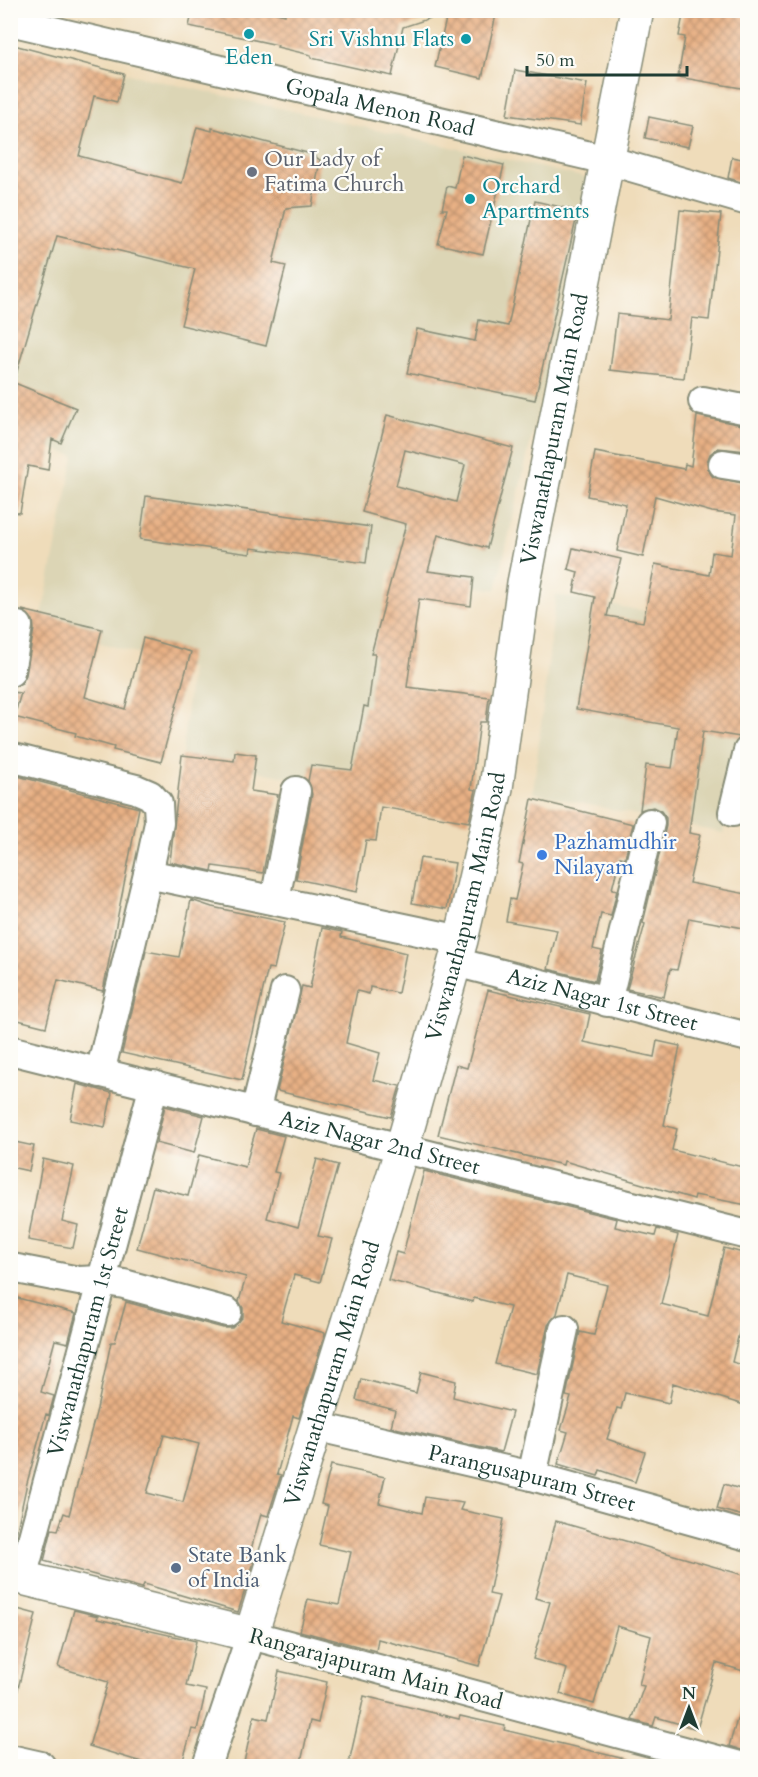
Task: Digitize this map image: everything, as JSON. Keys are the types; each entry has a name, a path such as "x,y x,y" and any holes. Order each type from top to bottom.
{"main road":[{"name":"Viswanathapuram Main Road","path":"251,1635 402,1148 458,951 496,789 524,583 638,10"},
{"name":"Rangarajapuram Main Road","path":"16,1577 251,1635"}],"street":[{"path":"10,21 59,10"},
{"name":"Gopala Menon Road","path":"10,21 607,160 747,201"},
{"path":"703,401 747,410"},
{"path":"10,672 18,626"},
{"path":"10,757 136,789 150,795 158,804 159,823 148,874 99,1073"},
{"path":"733,812 747,759"},
{"path":"275,900 296,791"},
{"path":"607,1002 650,823"},
{"name":"Aziz Nagar 1st Street","path":"148,874 275,900 458,951 607,1002 747,1037"},
{"path":"255,1112 285,991"},
{"name":"Aziz Nagar 2nd Street","path":"10,1050 747,1235"},
{"name":"Viswanathapuram 1st Street","path":"16,1577 154,1085"},
{"path":"12,1268 79,1281 100,1280 227,1312"},
{"path":"532,1476 564,1329"},
{"name":"Parangusapuram Street","path":"314,1426 532,1476 747,1536"},
{"path":"207,1767 251,1635"},
{"name":"Rangarajapuram Main Road","path":"251,1635 727,1765"},
{"path":"10,1759 41,1767"}],"shaded area":[{"path":"62,59 592,179 496,590 389,571 357,792 182,755 191,668 40,626 74,456 11,434 11,270"},
{"path":"655,564 747,583 747,722 723,833 533,793 556,595 645,611"}],"building":[{"path":"193,10 265,10 285,15 285,10 443,10 443,14 403,27 392,76 311,58 311,55 277,47 278,45 189,26"},
{"name":"Sri Vishnu Flats","path":"448,10 497,10 482,78 435,67"},
{"path":"684,10 711,10 747,17 747,89 678,77 685,37 679,36"},
{"path":"10,44 124,74 117,102 94,96 79,156 182,183 197,127 212,131 212,128 311,154 320,160 312,206 286,208 273,263 286,266 266,346 181,325 195,269 57,236 15,378 10,378"},
{"path":"515,70 587,83 580,125 507,115"},
{"path":"649,117 693,126 688,147 645,138"},
{"name":"Orchard Apartments","path":"462,155 504,165 483,254 438,244 447,209 442,209 447,186 455,188"},
{"path":"732,157 747,160 747,184 728,178"},
{"path":"535,201 578,211 535,400 407,373 417,329 475,341 479,320 508,326"},
{"path":"680,210 721,214 709,320 692,318 684,378 610,370 617,314 668,320"},
{"path":"10,381 76,408 61,443 52,439 48,470 28,466 20,513 10,512"},
{"path":"387,415 513,448 487,548 438,535 428,571 474,577 471,606 419,599 407,687 489,697 486,722 480,722 471,789 476,790 469,822 381,807 376,841 366,840 357,892 296,879 312,794 308,781 311,765 352,770 364,706 368,707 375,654 371,654 406,524 362,512","holes":["405,450 465,465 456,502 396,486"]},
{"path":"697,416 747,426 747,451 718,448 710,454 707,462 708,470 713,477 747,484 747,722 744,735 740,737 703,731 689,833 700,835 689,883 747,894 747,909 744,928 689,918 677,970 670,969 664,997 627,989 645,924 643,923 666,826 666,818 661,811 653,807 640,810 646,765 672,768 678,727 576,709 595,597 574,592 578,572 568,569 573,548 621,559 607,616 643,622 655,564 709,575 712,552 731,555 736,515 712,512 655,496 643,557 617,551 626,504 587,496 595,452 684,469 685,464 691,466"},
{"path":"146,496 371,527 366,563 251,548 250,554 140,539"},
{"path":"22,610 102,629 85,697 125,709 143,638 191,652 161,762 113,750 114,747 75,736 76,733 14,717 21,693 10,692 10,688 22,683 26,675 34,629 33,620"},
{"path":"235,752 256,755 251,791 278,795 263,873 213,866 212,871 170,862 182,755 234,761"},
{"path":"10,774 139,808 103,991 58,980 46,1027 10,1018"},
{"path":"532,799 633,824 625,858 620,857 612,889 617,890 611,916 601,914 593,949 602,951 595,981 548,969 557,930 506,921 510,899 515,900 523,864 519,863"},
{"path":"420,858 455,863 447,909 412,903"},
{"path":"191,900 212,907 285,922 274,969 268,968 242,1080 122,1053 146,951 179,957"},
{"path":"322,928 342,932 341,937 406,953 398,993 370,987 369,994 357,991 346,1043 380,1053 373,1080 400,1086 391,1117 277,1091 302,986 310,988"},
{"path":"488,990 590,1014 584,1042 654,1057 657,1041 680,1046 664,1125 677,1129 672,1150 747,1168 747,1205 695,1195 694,1199 564,1161 563,1165 438,1135 456,1065 467,1068"},
{"path":"77,1084 112,1093 105,1127 70,1120"},
{"path":"165,1106 204,1116 194,1153 156,1143"},
{"path":"256,1129 284,1136 274,1172 279,1173 267,1218 298,1227 317,1159 338,1165 318,1236 332,1239 320,1282 294,1275 281,1321 325,1333 299,1418 293,1416 277,1474 281,1475 268,1516 261,1514 248,1560 254,1562 238,1612 144,1584 142,1588 44,1561 52,1529 58,1530 64,1513 69,1515 97,1409 111,1342 115,1342 126,1302 223,1328 232,1328 243,1317 243,1308 239,1301 246,1277 137,1248 153,1187 188,1196 199,1155 245,1167","holes":["164,1435 199,1444 183,1502 147,1493"]},
{"path":"10,1141 34,1146 29,1171 10,1167"},
{"path":"43,1159 74,1166 62,1221 78,1225 73,1248 28,1240"},
{"path":"424,1171 617,1219 615,1227 655,1236 657,1229 678,1235 661,1304 708,1316 724,1248 747,1254 747,1300 732,1362 747,1366 747,1406 673,1383 669,1403 625,1393 621,1409 617,1408 607,1439 645,1452 635,1482 600,1470 598,1476 558,1464 568,1432 561,1430 571,1397 566,1396 580,1332 594,1335 607,1285 567,1275 557,1314 548,1325 537,1374 495,1364 510,1307 474,1298 473,1302 388,1280 396,1252 403,1254"},
{"path":"10,1296 76,1313 68,1343 55,1340 41,1392 54,1396 49,1415 46,1414 27,1483 11,1557"},
{"path":"421,1372 456,1381 453,1397 512,1412 501,1452 391,1427 395,1410 356,1400 361,1379 416,1393"},
{"path":"331,1465 385,1477 379,1503 422,1513 425,1497 463,1503 460,1510 504,1519 489,1594 499,1596 479,1666 378,1639 376,1651 300,1631 308,1599 339,1605 351,1552 319,1545 328,1506 321,1504"},
{"path":"724,1484 747,1491 747,1517 717,1509"},
{"path":"556,1521 747,1576 747,1672 716,1663 697,1729 656,1717 653,1726 632,1720 644,1686 639,1685 651,1636 617,1626 594,1704 560,1694 567,1669 533,1659 550,1602 535,1598"},
{"path":"10,1607 36,1614 17,1693 10,1692"},
{"path":"74,1610 98,1616 97,1619 196,1641 186,1686 206,1690 197,1730 192,1729 181,1767 147,1767 148,1764 89,1746 108,1682 58,1667"},
{"path":"279,1671 327,1682 318,1723 310,1721 300,1767 243,1767 254,1716 268,1719"},
{"path":"364,1696 459,1719 460,1716 505,1726 504,1730 625,1759 624,1767 348,1767"},
{"path":"743,1700 747,1700 747,1752 729,1746"}],"place":[{"name":"Eden","path":"249,34"},
{"name":"Sri Vishnu Flats","path":"466,39"},
{"name":"Our Lady of Fatima Church","path":"252,172"},
{"name":"Orchard Apartments","path":"470,199"},
{"name":"Pazhamudhir Nilayam","path":"542,855"},
{"name":"State Bank of India","path":"176,1568"}]}
